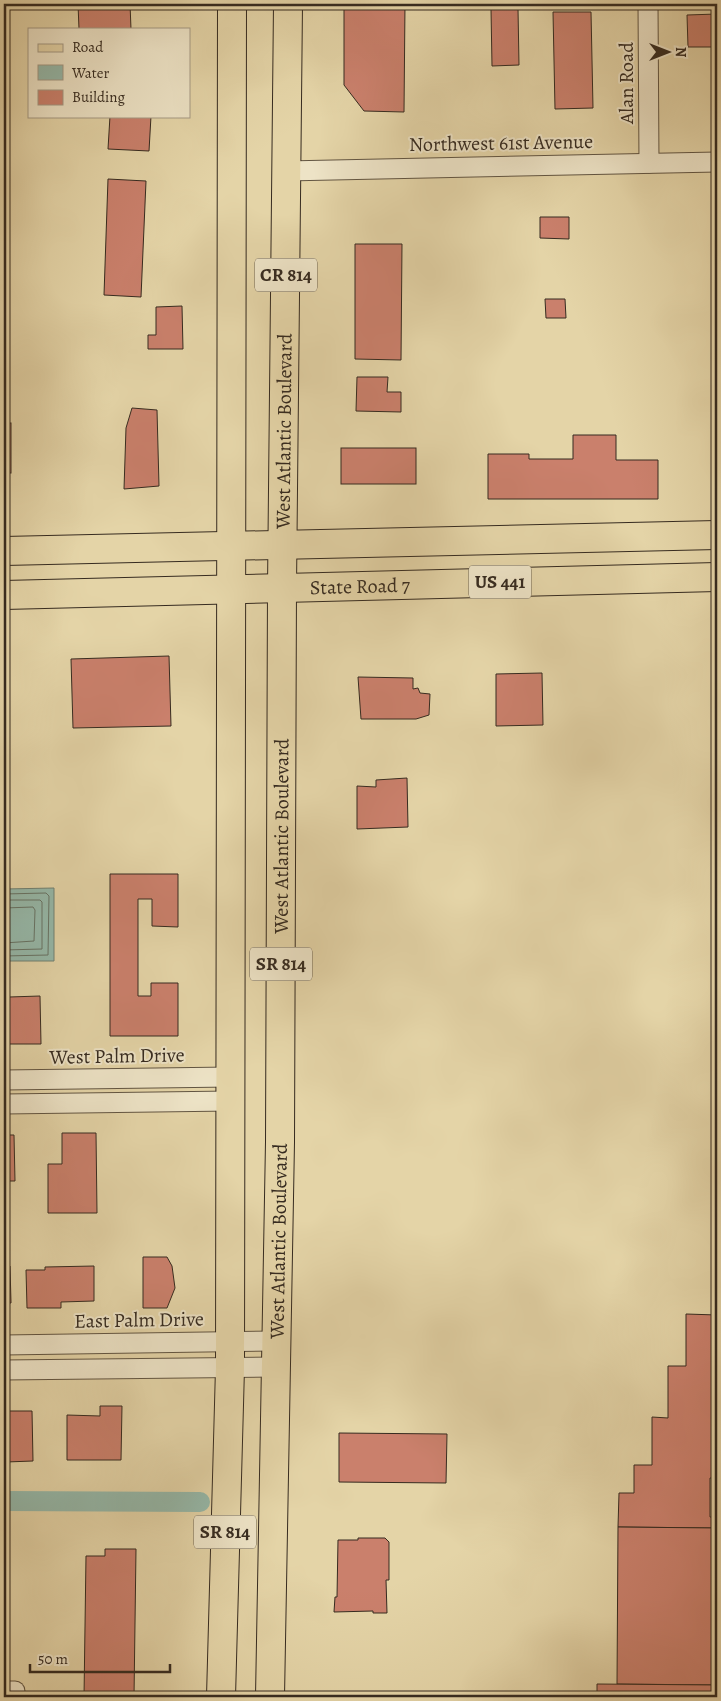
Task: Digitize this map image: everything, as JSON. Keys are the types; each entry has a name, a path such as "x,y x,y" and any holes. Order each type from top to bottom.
{"main road":[{"name":"CR 814","path":"232,4 232,546"},
{"name":"West Atlantic Boulevard","path":"270,1697 280,1132 282,587 284,546 288,4"},
{"name":"State Road 7","path":"4,551 284,546 717,534"},
{"name":"SR 814","path":"221,1697 230,1368 232,546"},
{"name":"State Road 7","path":"4,594 717,577"}],"street":[{"name":"Alan Road","path":"648,4 649,163"},
{"name":"Northwest 61st Avenue","path":"286,171 717,162"},
{"path":"124,1077 124,1102"},
{"name":"West Palm Drive","path":"4,1080 124,1077 231,1089"},
{"path":"4,1104 124,1102 231,1089"},
{"name":"East Palm Drive","path":"4,1345 229,1341 275,1354"},
{"path":"124,1342 143,1368"},
{"path":"4,1370 230,1368 275,1354"}],"water":[{"path":"54,888 54,961 4,961 4,889"}],"building":[{"path":"78,4 130,4 131,28 79,28"},
{"path":"344,4 405,4 404,112 364,111 344,85"},
{"path":"491,9 518,9 519,65 492,66"},
{"path":"553,12 591,12 593,108 555,109"},
{"path":"717,14 717,47 688,47 687,15"},
{"path":"110,118 151,118 149,151 108,149"},
{"path":"108,179 146,181 141,297 104,295"},
{"path":"540,217 569,217 569,239 540,238"},
{"path":"355,244 402,244 401,360 355,359"},
{"path":"545,299 565,299 566,318 546,318"},
{"path":"182,306 183,349 148,349 148,335 156,335 156,307"},
{"path":"357,377 388,377 387,392 401,392 401,412 356,411"},
{"path":"132,408 157,410 159,486 124,489 126,428"},
{"path":"4,423 11,423 11,473 4,473"},
{"path":"573,435 616,435 616,460 658,460 658,499 488,499 488,454 529,454 529,459 573,459"},
{"path":"341,448 416,448 416,484 341,484"},
{"path":"169,656 171,726 73,728 71,659"},
{"path":"542,673 543,725 496,726 496,674"},
{"path":"358,677 413,678 413,689 418,688 420,693 430,694 429,715 416,719 361,719"},
{"path":"407,778 408,827 357,829 357,786 376,787 376,780"},
{"path":"110,874 178,874 178,927 152,926 152,899 138,899 138,996 151,996 151,983 178,983 178,1036 110,1036"},
{"path":"4,986 9,986 9,997 40,996 41,1044 4,1044"},
{"path":"62,1133 96,1133 97,1213 48,1213 48,1164 62,1164"},
{"path":"4,1135 14,1135 15,1181 4,1181"},
{"path":"143,1257 167,1257 172,1266 175,1288 167,1308 143,1308"},
{"path":"4,1266 10,1266 11,1303 4,1303"},
{"path":"94,1266 94,1301 61,1302 61,1308 27,1308 26,1270 45,1270 45,1267"},
{"path":"686,1314 717,1315 717,1478 710,1478 710,1517 717,1517 717,1528 618,1527 619,1493 634,1493 634,1465 652,1465 652,1417 668,1418 668,1366 686,1366"},
{"path":"100,1406 122,1406 121,1460 67,1460 67,1415 100,1416"},
{"path":"4,1411 32,1411 33,1461 6,1462"},
{"path":"339,1433 447,1434 446,1483 339,1482"},
{"path":"618,1527 717,1528 717,1685 617,1684"},
{"path":"358,1538 385,1538 389,1542 389,1580 386,1580 387,1613 373,1613 373,1611 334,1612 335,1597 337,1597 338,1540 358,1540"},
{"path":"105,1549 136,1549 134,1697 84,1697 86,1556 105,1556"},
{"path":"597,1684 717,1685 717,1697 597,1697"}],"waterway":[{"path":"4,1501 200,1502"}]}
